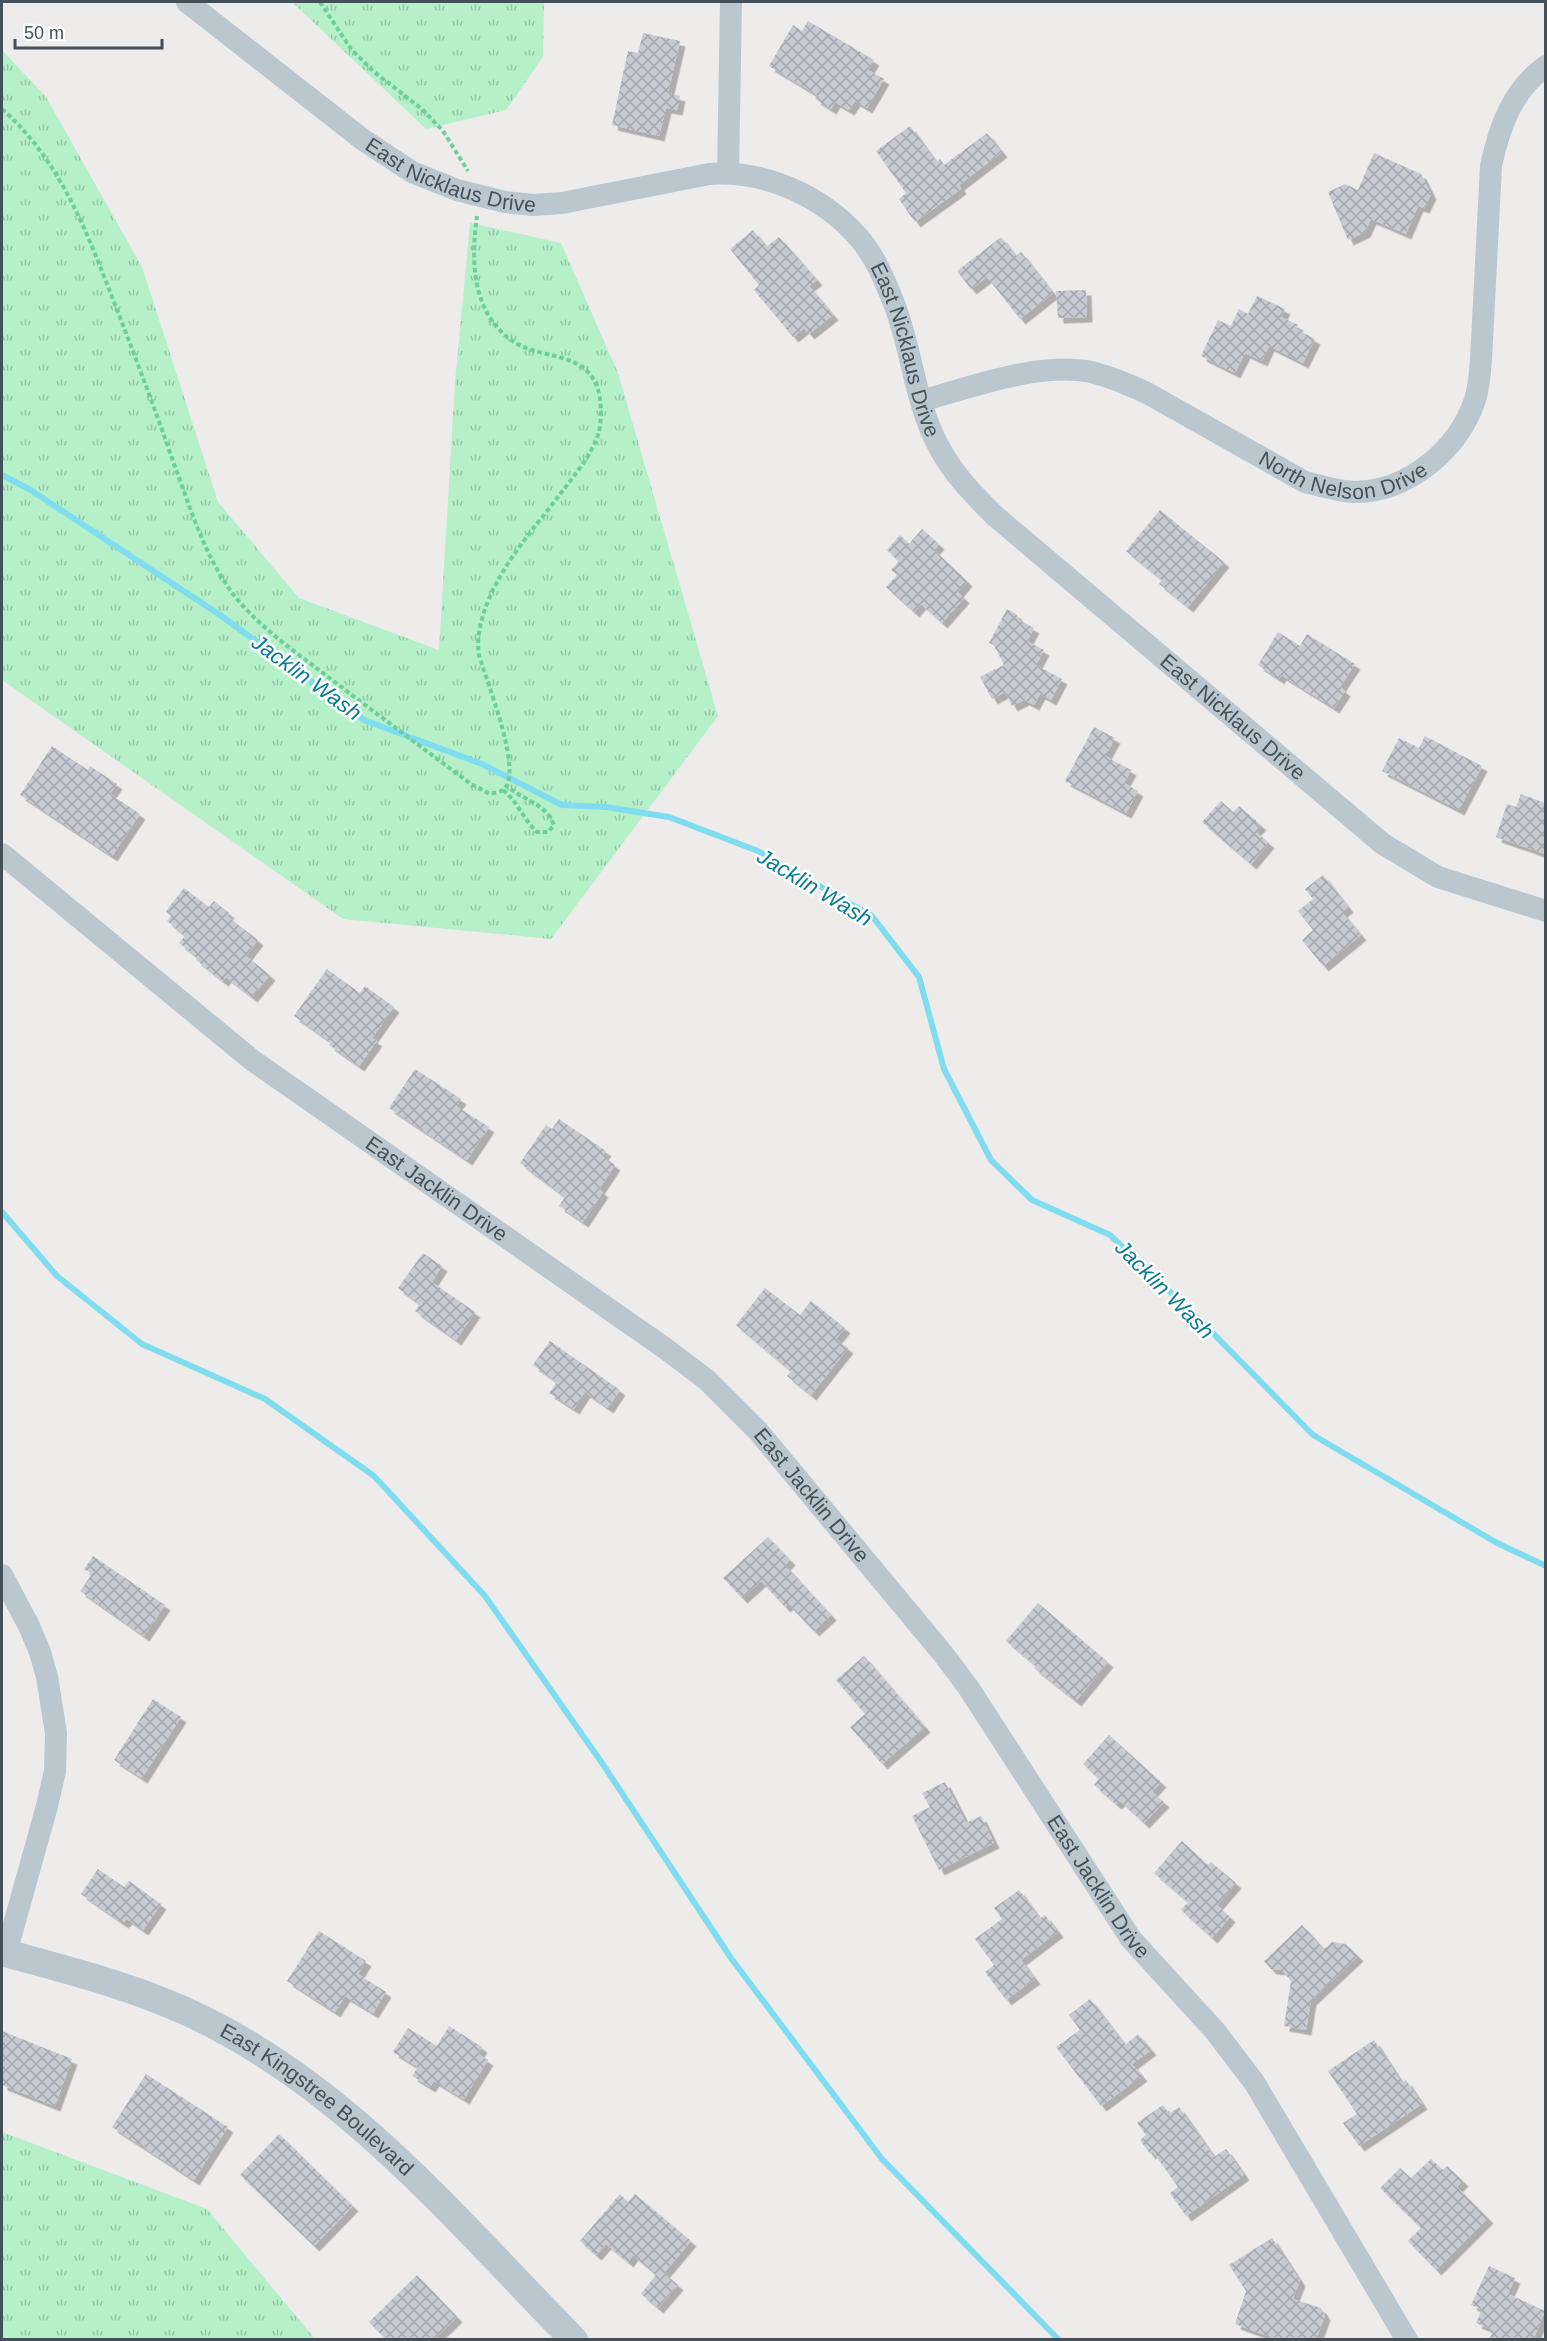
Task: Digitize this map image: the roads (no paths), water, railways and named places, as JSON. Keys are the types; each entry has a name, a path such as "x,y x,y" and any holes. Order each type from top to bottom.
{"street":[{"name":"East Nicklaus Drive","path":"187,2 362,139 412,172 475,194 505,202 533,205 562,203 709,174 728,173 753,177 794,190 837,216 860,239 877,266 895,306 921,401 937,444 949,465 995,516 1383,844 1438,877 1545,911"},
{"path":"728,173 731,2"},
{"name":"North Nelson Drive","path":"921,401 1026,373 1068,370 1093,372 1129,384 1147,393 1305,482 1332,490 1356,492 1380,488 1410,477 1439,457 1454,439 1474,403 1481,360 1491,166 1496,141 1509,108 1526,85 1545,66"},
{"name":"East Jacklin Drive","path":"2,854 252,1060 666,1348 707,1380 758,1431 944,1655 968,1687 1131,1939 1215,2031 1254,2082 1407,2340"},
{"path":"2,1575 40,1652 49,1688 56,1741 55,1771 47,1806 4,1953"},
{"name":"East Kingstree Boulevard","path":"4,1953 90,1976 155,1998 214,2025 274,2060 348,2114 386,2148 574,2340"}],"waterway":[{"name":"Jacklin Wash","path":"2,475 29,489 220,615 364,720 482,764 562,805 606,807 669,817 758,851 872,916 919,977 944,1069 991,1160 1032,1200 1110,1235 1204,1324 1313,1435 1497,1543 1546,1566"},
{"path":"2,1212 57,1276 142,1344 265,1399 374,1476 485,1596 602,1763 731,1958 882,2159 1059,2340"}]}
